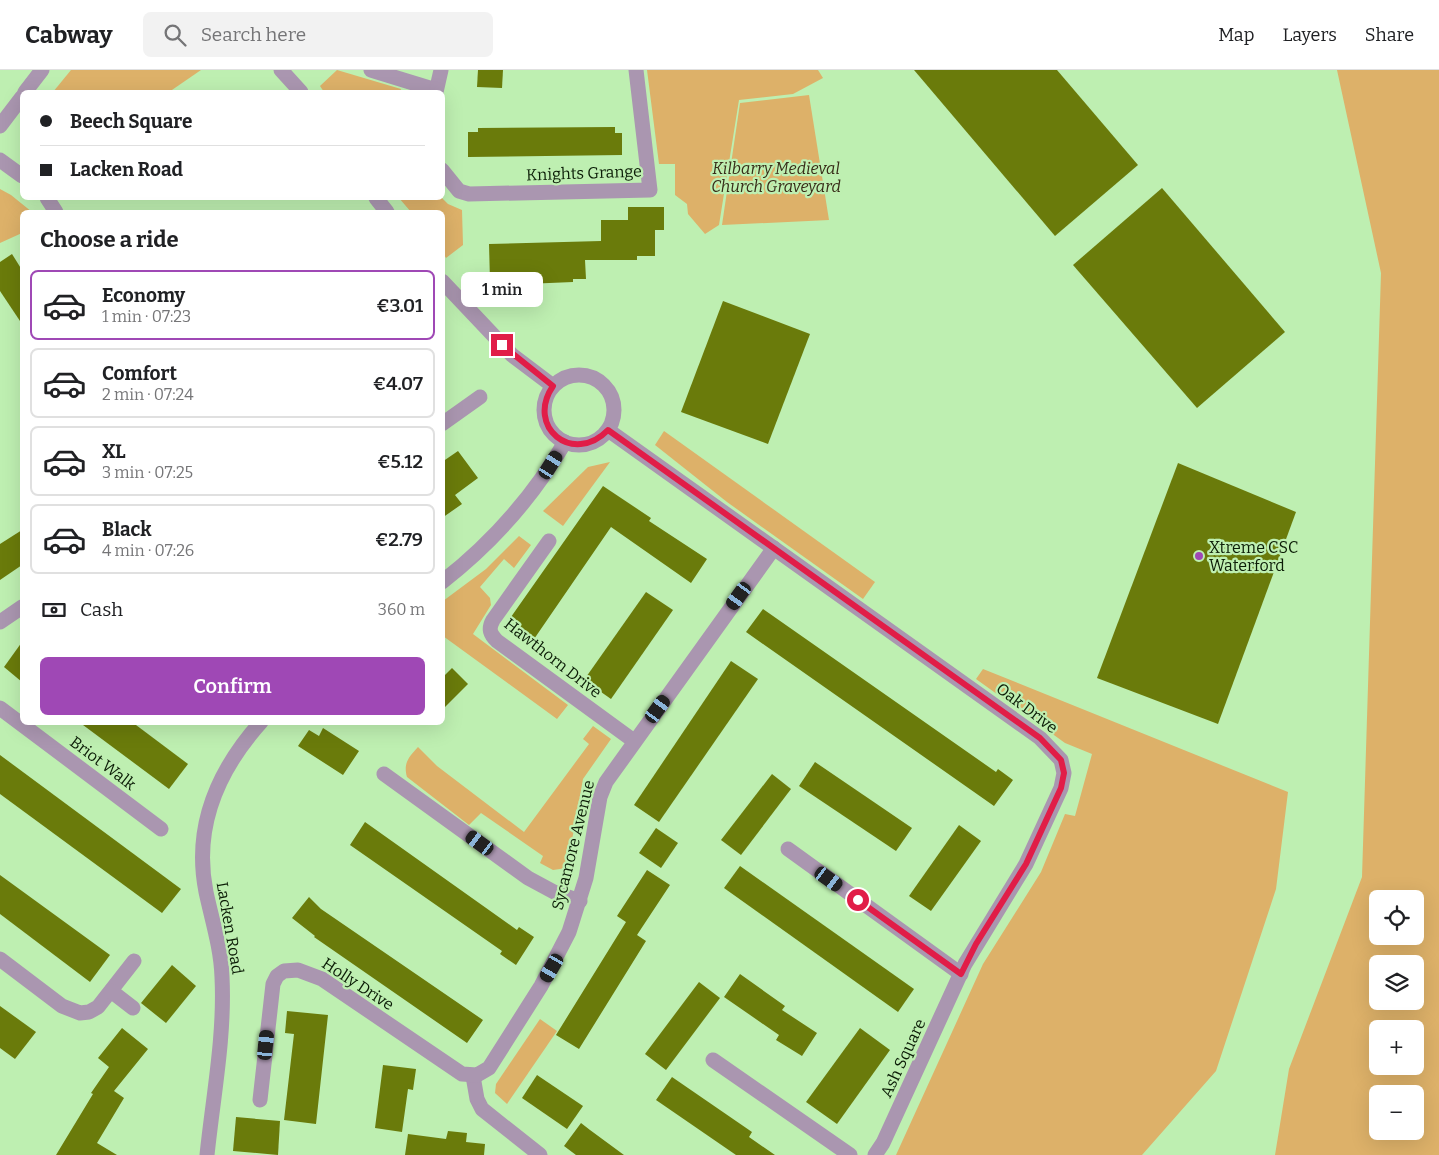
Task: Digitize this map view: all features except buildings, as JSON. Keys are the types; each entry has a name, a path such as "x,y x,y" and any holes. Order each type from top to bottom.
{"street":[{"path":"27,90 42,70"},
{"path":"281,70 299,90"},
{"path":"371,70 433,90"},
{"path":"436,90 440,70"},
{"name":"Knights Grange","path":"445,174 459,191 469,194 650,190 636,70"},
{"path":"0,126 20,99"},
{"path":"0,160 20,175"},
{"path":"445,284 505,348 553,386"},
{"path":"580,375 596,380 607,389 612,399 612,420 608,430 593,442 583,444 565,442 552,432 544,417 547,396 553,386 570,376 580,375"},
{"path":"445,422 480,397"},
{"path":"608,430 774,548"},
{"path":"445,579 491,540 518,510 538,484 565,442"},
{"name":"Hawthorn Drive","path":"549,541 493,620 490,628 491,634 634,741"},
{"name":"Sycamore Avenue","path":"473,1076 486,1072 492,1064 541,986 563,945 580,901 589,866 602,790 608,777 774,548"},
{"name":"Oak Drive","path":"774,548 1040,738 1061,760 1064,773 1061,788 1030,856 976,944 961,974"},
{"path":"0,622 20,608"},
{"name":"Briot Walk","path":"0,708 20,723"},
{"name":"Briot Walk","path":"23,725 161,829"},
{"name":"Lacken Road","path":"207,1155 220,1037 222,977 203,872 202,835 220,779 233,758 259,725"},
{"path":"384,774 528,878 554,892 580,901"},
{"path":"788,849 961,974"},
{"path":"0,959 62,1006 76,1012 88,1012 95,1009 134,961"},
{"name":"Holly Drive","path":"260,1100 273,984 276,976 288,970 304,971 322,979 453,1069 462,1074 473,1076"},
{"name":"Ash Square","path":"875,1155 883,1143 961,974"},
{"path":"111,991 133,1008"},
{"path":"712,1060 850,1155"},
{"path":"473,1076 477,1099 482,1110 540,1155"}],"green space":[{"path":"71,70 201,70 172,90 55,90"},
{"path":"337,70 401,89 323,90 320,86"},
{"path":"647,70 818,70 823,78 793,94 739,100 719,225 705,234 688,214 687,204 675,195 675,164 659,164"},
{"path":"1337,70 1439,70 1439,1155 1275,1155 1289,1069 1362,877 1381,273"},
{"name":"Kilbarry Medieval Church Graveyard","path":"809,95 829,220 722,225 740,103"},
{"path":"0,189 30,210 20,210 20,234 0,243"},
{"path":"401,200 444,200 448,204 462,210 463,245 446,258 445,210 409,210"},
{"path":"664,431 875,582 863,599 727,502 655,445"},
{"path":"610,462 563,526 543,511 588,467"},
{"path":"519,536 531,545 514,568 504,559 480,587 490,598 491,605 473,634 568,705 557,719 445,637 445,600 486,569"},
{"path":"983,669 1288,792 1276,889 1216,1071 1142,1155 896,1155 983,964 1041,872 1065,814 1075,816 1092,754 1065,743 976,679"},
{"path":"593,726 611,739 583,779 567,868 553,870 540,863 543,856 481,813 469,825 407,777 406,764 418,747 437,766 524,832 589,744 583,739"},
{"path":"540,1019 557,1031 507,1104 495,1093 496,1084"}],"place":[{"name":"Xtreme CSC Waterford","path":"1199,556"}],"route":[{"path":"502,345 529,369 553,386 544,406 544,417 548,427 556,436 565,442 583,444 593,442 608,430 1040,738 1058,755 1064,773 1061,788 1021,874 970,954 961,974 858,900"}]}
